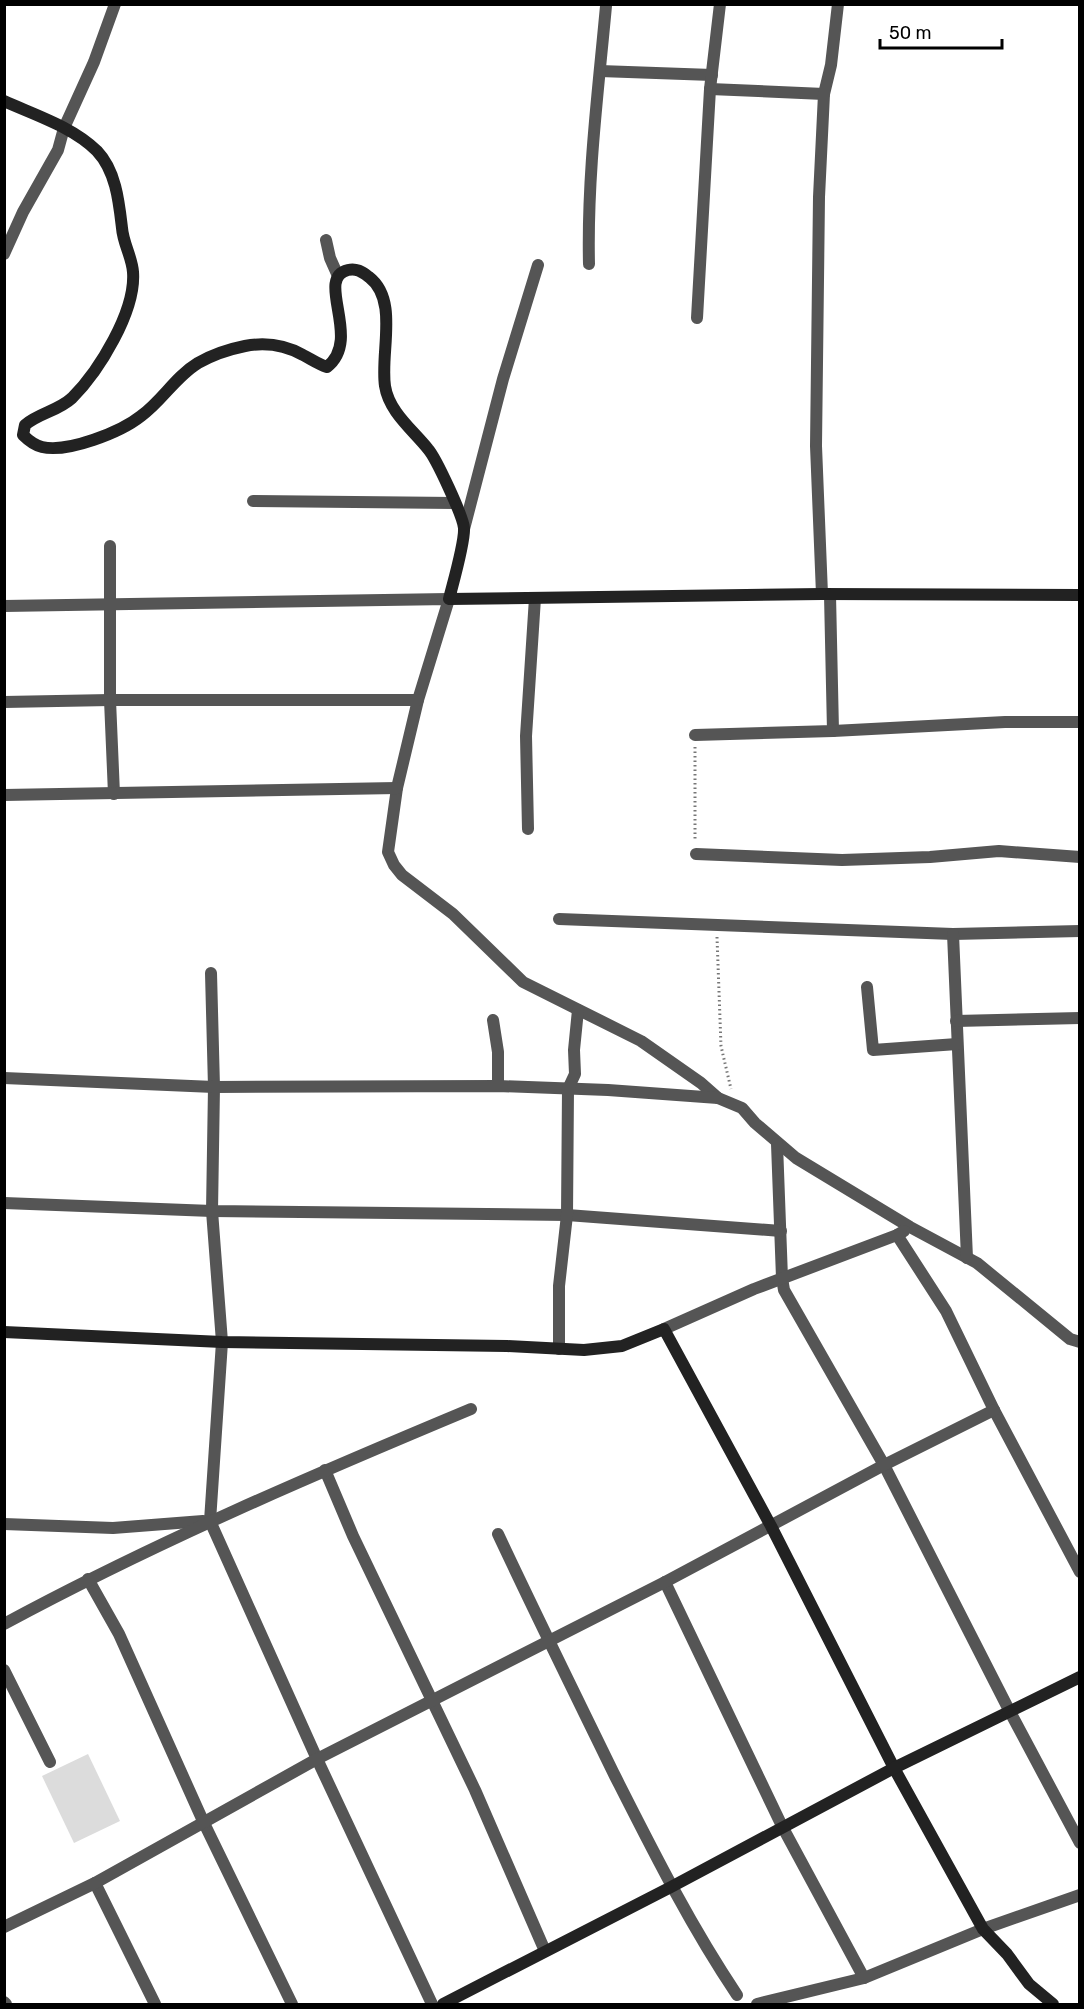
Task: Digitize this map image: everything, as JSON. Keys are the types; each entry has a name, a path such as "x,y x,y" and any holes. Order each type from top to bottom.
{"street":[{"path":"4,255 24,212 58,150 64,128 94,62 116,4"},
{"path":"697,318 710,89 720,4"},
{"path":"833,731 816,446 819,198 824,94 831,65 838,4"},
{"path":"589,264 591,150 606,6"},
{"path":"600,71 712,75"},
{"path":"710,89 824,94"},
{"path":"4,101 64,128 90,144 99,153 112,175 123,240 134,272 126,311 104,356 80,390 59,408 32,419 25,425 23,435 30,442 42,447 55,448 76,444 121,428 144,415 166,390 198,363 245,346 273,344 287,347 327,367 337,357 343,337 334,288 335,279 350,270 358,270 374,282 385,299 385,388 402,419 430,451 455,503 464,529"},
{"path":"326,240 330,258 338,276"},
{"path":"538,265 503,379 464,529 449,600 418,700 397,788 388,852 402,875 453,915 518,978 641,1041 701,1083 718,1098"},
{"path":"253,501 455,503"},
{"path":"110,546 110,700 114,794"},
{"path":"4,606 826,595 1080,595"},
{"path":"528,829 526,736 535,598"},
{"path":"4,702 418,700"},
{"path":"694,735 833,731 1005,722 1080,722"},
{"path":"4,795 397,788"},
{"path":"696,854 842,860 930,857 999,851 1080,857"},
{"path":"559,919 953,934 1080,931"},
{"path":"953,934 967,1258"},
{"path":"211,973 214,1087 212,1211 222,1342 210,1521 317,1759 432,2004"},
{"path":"867,987 873,1050 957,1044"},
{"path":"559,1349 559,1287 567,1215 568,1089 575,1074 574,1050 578,1010"},
{"path":"956,1021 1080,1018"},
{"path":"494,1020 498,1052 498,1086"},
{"path":"4,1078 214,1087 498,1086 608,1090 718,1098 742,1108 754,1123 796,1158 910,1227 977,1263 1070,1339 1080,1342"},
{"path":"777,1144 784,1290 884,1466 1080,1843"},
{"path":"4,1203 212,1211 567,1215 781,1231"},
{"path":"4,1332 222,1342 584,1350 622,1346 782,1278 897,1235 910,1227"},
{"path":"897,1235 946,1311 994,1410 1080,1572"},
{"path":"664,1329 771,1526 894,1768 983,1929 1007,1954 1029,1984 1053,2004"},
{"path":"4,1624 88,1579 210,1521 471,1409"},
{"path":"4,1927 95,1882 317,1759 549,1642 994,1410"},
{"path":"325,1470 353,1536 475,1790 545,1951"},
{"path":"4,1524 113,1528 210,1521"},
{"path":"498,1534 671,1887 709,1953 737,1995"},
{"path":"88,1579 119,1634 203,1821 292,2004"},
{"path":"665,1582 782,1826 864,1978"},
{"path":"4,1670 50,1762"},
{"path":"443,2004 671,1887 894,1768 1080,1677"},
{"path":"95,1882 155,2004"},
{"path":"757,2004 864,1978 983,1929 1080,1895"}],"path":[{"path":"694,735 696,854"},
{"path":"716,925 721,1046 731,1089 742,1108"}],"shaded area":[{"path":"88,1754 120,1821 74,1843 42,1776"}]}
